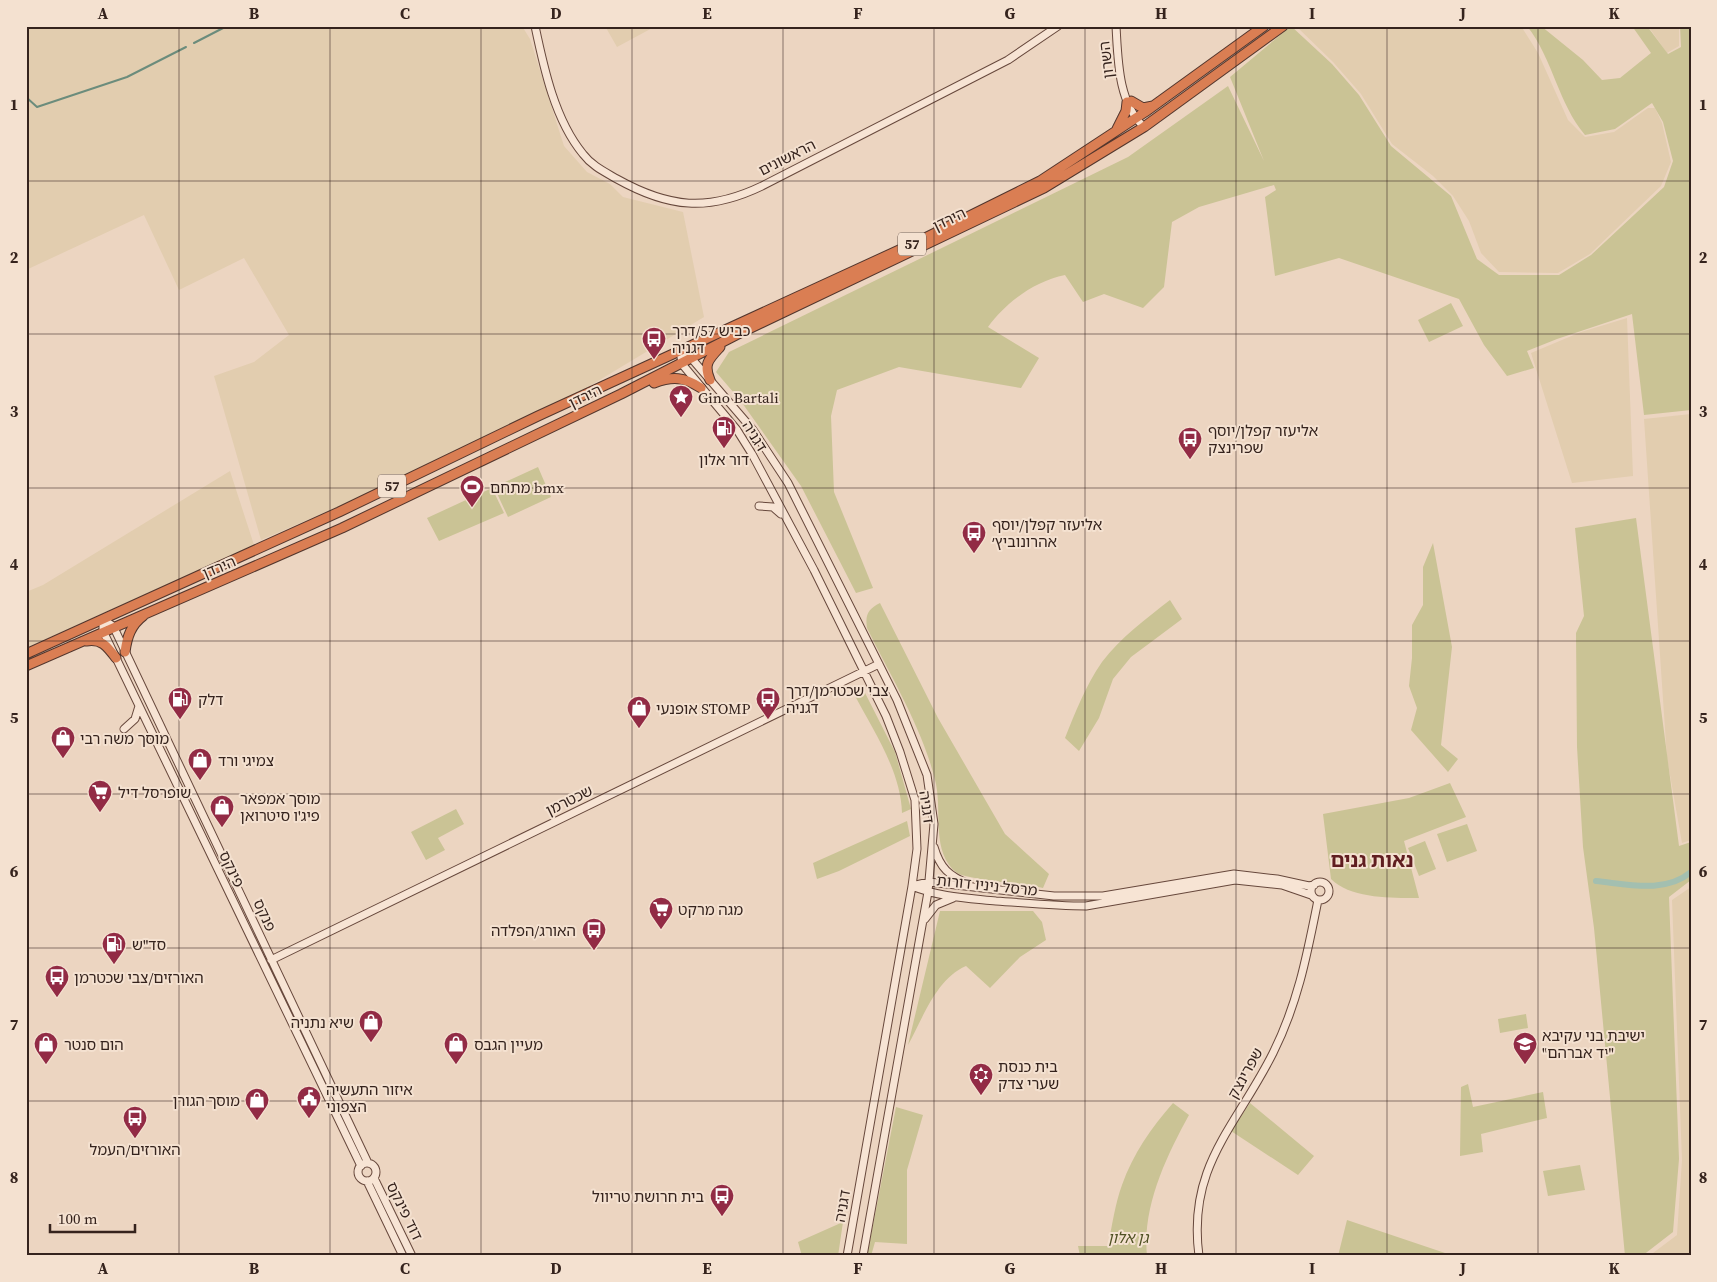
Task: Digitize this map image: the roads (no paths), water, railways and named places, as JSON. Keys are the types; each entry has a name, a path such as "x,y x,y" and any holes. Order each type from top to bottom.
{"highway":[{"name":"57","path":"1138,117 1264,26"},
{"name":"57","path":"1144,128 1283,26"},
{"path":"1114,133 1125,116 1129,101 1143,108 1158,104"},
{"name":"הירדן","path":"26,654 339,512 680,350 923,239 1040,181 1138,117"},
{"name":"הירדן","path":"26,666 113,626 342,528 621,394 727,340 1044,188 1144,128"},
{"path":"710,380 705,369 706,363 727,340"},
{"path":"621,394 671,377 689,380 701,388"},
{"path":"125,652 128,634 136,621 149,611"},
{"path":"71,646 92,640 101,642 107,646 116,658"}],"street":[{"name":"הראשונים","path":"535,26 552,92 573,139 592,164 632,187 664,199 700,204 722,202 756,189 1008,60 1058,26"},
{"name":"השרון","path":"1116,26 1119,63 1124,90 1144,128"},
{"name":"דגניה","path":"680,350 692,359 753,430 773,459 879,664 905,718 927,775 932,804 933,844 928,892 863,1256"},
{"path":"680,350 682,364"},
{"name":"דגניה","path":"682,364 741,436 788,522 864,672 900,752 915,800 917,849 912,886 848,1256"},
{"path":"759,506 773,507 788,522"},
{"path":"103,619 113,626 125,652"},
{"path":"102,631 103,619"},
{"name":"פינקס","path":"102,631 364,1164"},
{"name":"פנקס","path":"125,652 271,960 364,1164"},
{"name":"שכטרמן","path":"271,960 879,664"},
{"path":"124,729 135,719 139,706"},
{"path":"933,844 938,860 946,873 976,887"},
{"name":"מרסל ניניו דורות","path":"912,886 929,882 1054,896 1103,896 1234,874 1277,879 1308,886 1314,885"},
{"name":"מרסל ניניו דורות","path":"912,886 928,892 955,897 1086,906 1235,880 1282,885 1312,895"},
{"path":"1322,882 1329,888 1328,897 1318,900 1312,895 1314,885 1322,882"},
{"path":"922,923 936,905 955,897"},
{"name":"שפרינצק","path":"1199,1256 1196,1224 1203,1179 1226,1134 1273,1053 1291,1012 1303,975 1318,900"},
{"path":"364,1164 376,1169 370,1180 362,1179 358,1174 364,1164"},
{"path":"370,1180 403,1256"},
{"name":"דוד פינקס","path":"370,1180 412,1256"}],"waterway":[{"path":"194,43 227,26"},
{"path":"26,97 37,107 127,77 186,47"},
{"path":"1596,881 1645,886 1658,885 1681,879 1691,872"}],"place":[{"name":"כביש 57/דרך דגניה","path":"654,360"},
{"name":"Gino Bartali","path":"681,418"},
{"name":"דור אלון","path":"724,449"},
{"name":"אליעזר קפלן/יוסף שפרינצק","path":"1190,460"},
{"name":"מתחם bmx","path":"472,508"},
{"name":"אליעזר קפלן/יוסף אהרונוביץ׳","path":"974,554"},
{"name":"דלק","path":"180,720"},
{"name":"צבי שכטרמן/דרך דגניה","path":"768,720"},
{"name":"אופנעי STOMP","path":"639,729"},
{"name":"מוסך משה רבי","path":"63,759"},
{"name":"צמיגי ורד","path":"200,781"},
{"name":"שופרסל דיל","path":"100,813"},
{"name":"מוסך אמפאר פיג'ו סיטרואן","path":"222,828"},
{"name":"מגה מרקט","path":"661,930"},
{"name":"האורג/הפלדה","path":"594,951"},
{"name":"סד\"ש","path":"114,965"},
{"name":"האורזים/צבי שכטרמן","path":"57,998"},
{"name":"שיא נתניה","path":"371,1043"},
{"name":"הום סנטר","path":"46,1065"},
{"name":"מעיין הגבס","path":"456,1065"},
{"name":"ישיבת בני עקיבא \"יד אברהם\"","path":"1525,1065"},
{"name":"בית כנסת שערי צדק","path":"981,1096"},
{"name":"איזור התעשיה הצפוני","path":"309,1119"},
{"name":"מוסך הגורן","path":"257,1121"},
{"name":"האורזים/העמל","path":"135,1139"},
{"name":"בית חרושת טריוול","path":"722,1217"}],"district":[{"name":"נאות גנים","path":"1372,860"}],"park label":[{"name":"גן אלון","path":"1128,1237"}]}
